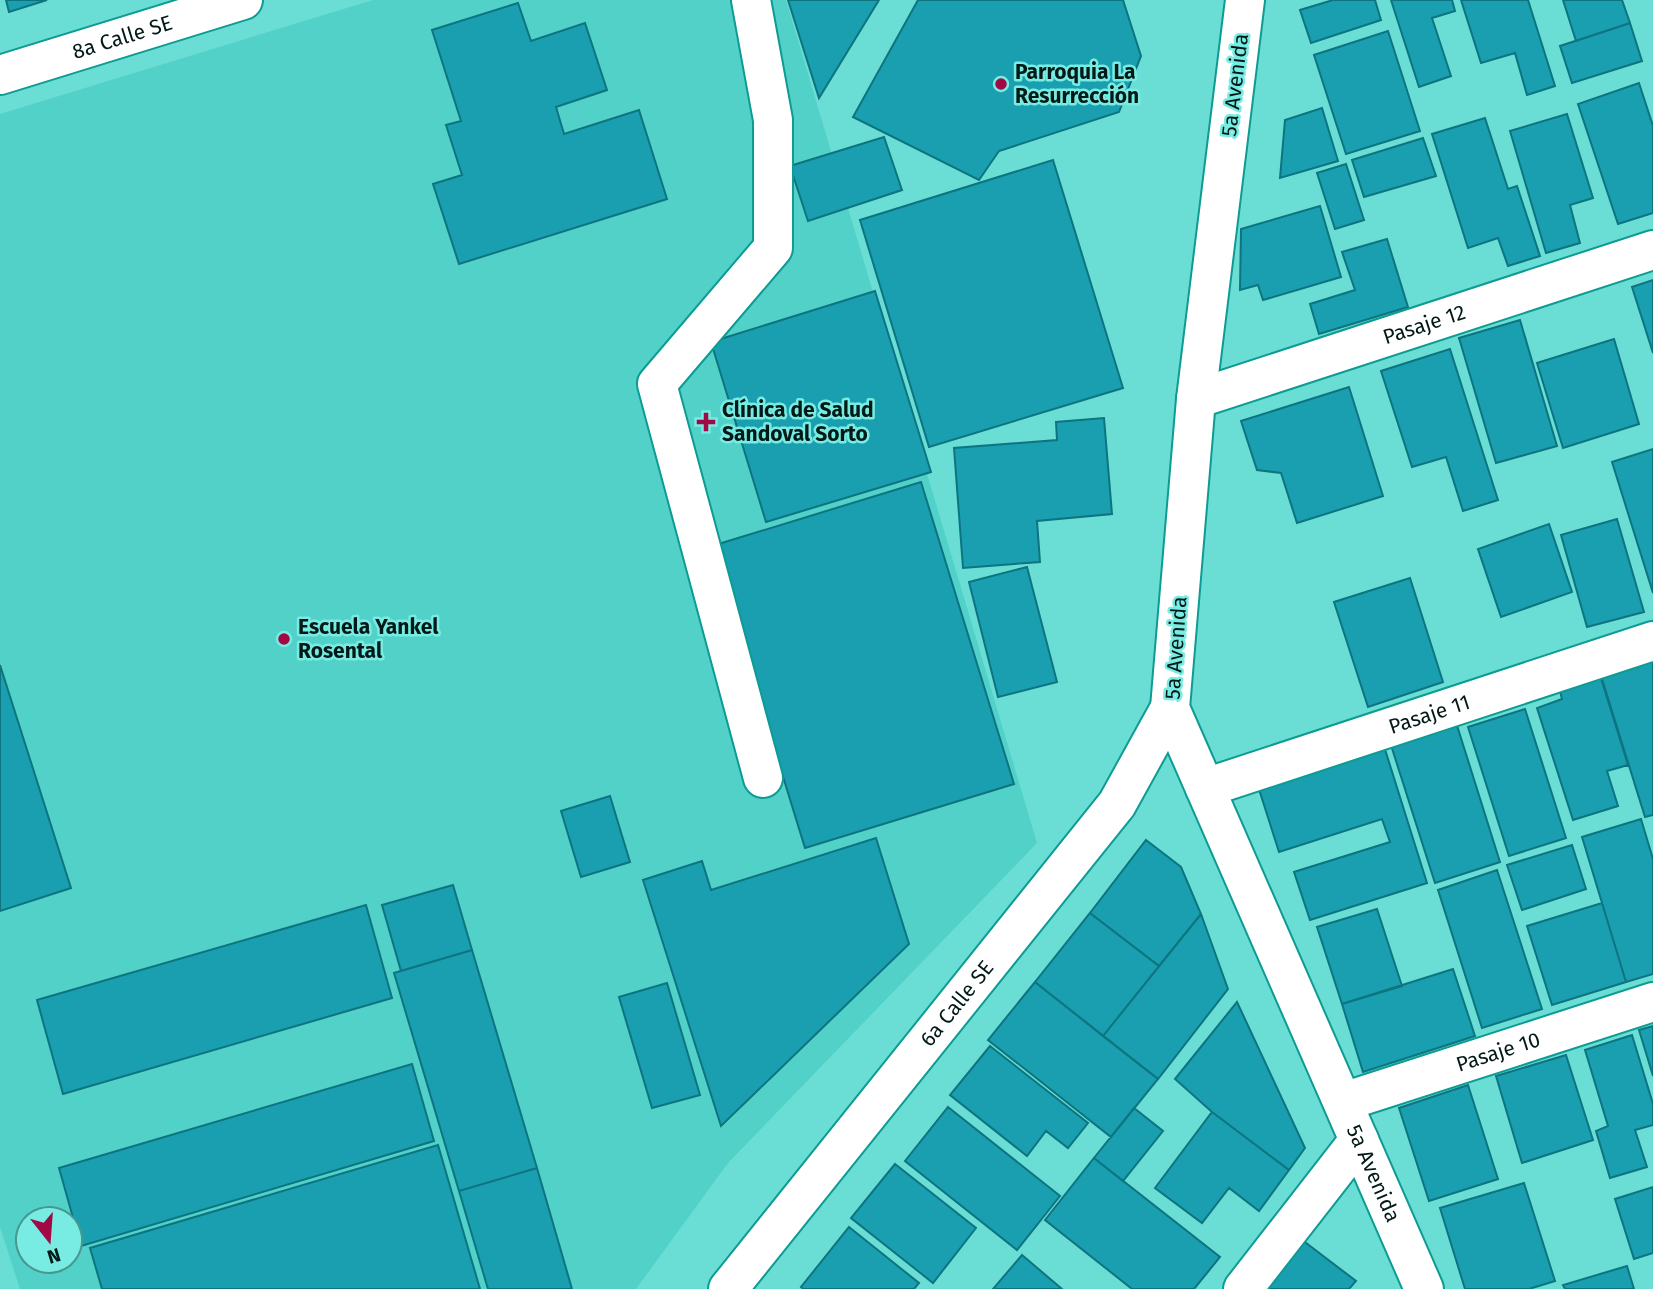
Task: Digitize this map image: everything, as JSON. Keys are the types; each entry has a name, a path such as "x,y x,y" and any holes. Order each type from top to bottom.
{"street":[{"name":"8a Calle SE","path":"0,75 243,0"},
{"path":"751,0 773,120 772,248 657,384 763,778"},
{"name":"5a Avenida","path":"1248,1 1196,400 1170,708 1424,1289"},
{"name":"Pasaje 12","path":"1196,400 1653,250"},
{"name":"Pasaje 11","path":"1205,788 1653,640"},
{"name":"6a Calle SE","path":"728,1289 1117,804 1170,708"},
{"name":"Pasaje 10","path":"1343,1102 1653,1002"},
{"path":"1243,1289 1359,1140"}],"shaded area":[{"name":"Escuela Yankel Rosental","path":"373,0 786,0 1037,843 728,1163 636,1289 20,1289 15,1275 84,1275 84,1205 14,1205 14,1270 0,1227 0,114"}],"building":[{"path":"6,0 47,0 9,12"},
{"path":"788,0 879,0 819,98"},
{"name":"Parroquia La Resurrección","path":"918,0 1123,0 1141,56 1119,112 999,151 979,180 853,117"},
{"path":"1333,0 1375,0 1381,20 1311,43 1300,10"},
{"path":"1391,0 1452,0 1455,11 1432,18 1451,76 1419,87"},
{"path":"1461,0 1528,0 1555,86 1527,95 1515,53 1481,63"},
{"path":"1563,0 1622,0 1630,23 1576,41"},
{"path":"518,3 531,41 585,23 607,90 556,107 564,134 639,110 667,199 459,264 433,184 462,175 446,125 461,121 432,30"},
{"path":"1630,23 1642,61 1572,83 1560,46"},
{"path":"1388,31 1420,131 1346,154 1314,55"},
{"path":"1639,83 1653,126 1653,213 1618,224 1578,104"},
{"path":"1322,108 1338,161 1280,178 1285,120"},
{"path":"1567,114 1593,198 1570,205 1580,243 1546,253 1510,131"},
{"path":"1485,118 1508,189 1517,186 1540,256 1508,266 1498,238 1468,248 1432,134"},
{"path":"884,137 902,190 808,221 790,166"},
{"path":"1423,138 1436,176 1364,197 1352,160"},
{"path":"1053,160 1123,388 929,447 860,220"},
{"path":"1346,164 1364,220 1335,229 1317,173"},
{"path":"1320,206 1341,277 1263,300 1258,285 1240,290 1241,229"},
{"path":"1387,239 1408,307 1319,334 1310,304 1355,290 1342,252"},
{"path":"1653,280 1653,353 1632,287"},
{"path":"875,291 931,472 766,522 711,342"},
{"path":"1520,320 1557,446 1496,463 1459,338"},
{"path":"1614,339 1639,424 1563,448 1537,363"},
{"path":"1450,349 1498,500 1463,511 1446,457 1412,467 1381,371"},
{"path":"1349,387 1383,496 1297,523 1281,473 1257,470 1241,421"},
{"path":"1104,418 1112,514 1037,521 1040,562 963,568 954,448 1057,440 1056,422"},
{"path":"1653,449 1653,593 1612,462"},
{"path":"921,482 1014,784 805,848 712,546"},
{"path":"1617,519 1644,612 1587,627 1561,535"},
{"path":"1549,524 1572,592 1501,617 1478,549"},
{"path":"1027,567 1057,682 998,697 969,582"},
{"path":"1410,578 1443,682 1368,707 1334,602"},
{"path":"1653,646 1653,815 1645,817 1597,663"},
{"path":"0,665 71,888 0,911"},
{"path":"1600,675 1628,765 1607,771 1618,806 1573,820 1537,708 1562,699 1559,687"},
{"path":"1525,709 1566,838 1509,856 1468,727"},
{"path":"1455,719 1500,862 1435,883 1389,739"},
{"path":"1383,743 1427,883 1310,920 1294,872 1390,842 1382,819 1279,852 1257,783"},
{"path":"610,796 630,862 581,877 561,811"},
{"path":"1641,819 1653,859 1653,974 1626,982 1582,837"},
{"path":"876,838 909,944 721,1126 643,880 702,861 711,890"},
{"path":"1146,840 1181,867 1201,914 1159,966 1090,913"},
{"path":"1572,845 1586,889 1522,910 1507,865"},
{"path":"1497,870 1542,1009 1482,1028 1438,890"},
{"path":"453,885 472,950 401,971 382,905"},
{"path":"1602,903 1626,982 1552,1005 1527,926"},
{"path":"366,905 392,998 63,1094 37,1000"},
{"path":"1377,909 1402,986 1342,1004 1317,927"},
{"path":"1090,913 1159,966 1103,1036 1035,982"},
{"path":"1201,914 1228,989 1158,1079 1103,1036"},
{"path":"472,950 537,1168 459,1191 394,973"},
{"path":"1453,969 1475,1036 1363,1072 1342,1004"},
{"path":"1035,982 1158,1079 1111,1137 988,1040"},
{"path":"667,983 700,1095 652,1108 619,997"},
{"path":"1237,1002 1305,1148 1289,1170 1212,1112 1175,1079"},
{"path":"1653,1026 1653,1076 1639,1030"},
{"path":"1632,1035 1653,1104 1653,1125 1635,1130 1647,1167 1610,1178 1596,1131 1608,1126 1585,1050"},
{"path":"990,1046 1088,1123 1068,1148 1046,1131 1027,1156 950,1095"},
{"path":"1566,1055 1593,1140 1522,1163 1496,1076"},
{"path":"412,1064 434,1141 84,1245 84,1205 69,1205 59,1168"},
{"path":"1468,1085 1498,1179 1429,1201 1399,1108"},
{"path":"948,1107 1060,1196 1017,1250 905,1161"},
{"path":"1134,1108 1163,1131 1123,1181 1094,1158"},
{"path":"1212,1112 1289,1170 1259,1211 1229,1188 1202,1223 1155,1188"},
{"path":"438,1145 480,1289 102,1289 90,1248"},
{"path":"1094,1158 1220,1257 1194,1289 1132,1289 1045,1220"},
{"path":"895,1164 976,1228 933,1283 851,1218"},
{"path":"537,1168 572,1289 488,1289 459,1191"},
{"path":"1524,1183 1555,1281 1529,1289 1465,1289 1440,1208"},
{"path":"1653,1187 1653,1253 1634,1259 1615,1199"},
{"path":"849,1227 919,1283 914,1289 803,1289 801,1287"},
{"path":"1297,1236 1356,1281 1349,1289 1254,1289"},
{"path":"1022,1255 1062,1289 993,1289"},
{"path":"1627,1266 1634,1289 1565,1289 1563,1285"}],"place":[{"name":"Parroquia La Resurrección","path":"1001,84"},
{"name":"Clínica de Salud Sandoval Sorto","path":"706,422"},
{"name":"Escuela Yankel Rosental","path":"284,639"}]}
